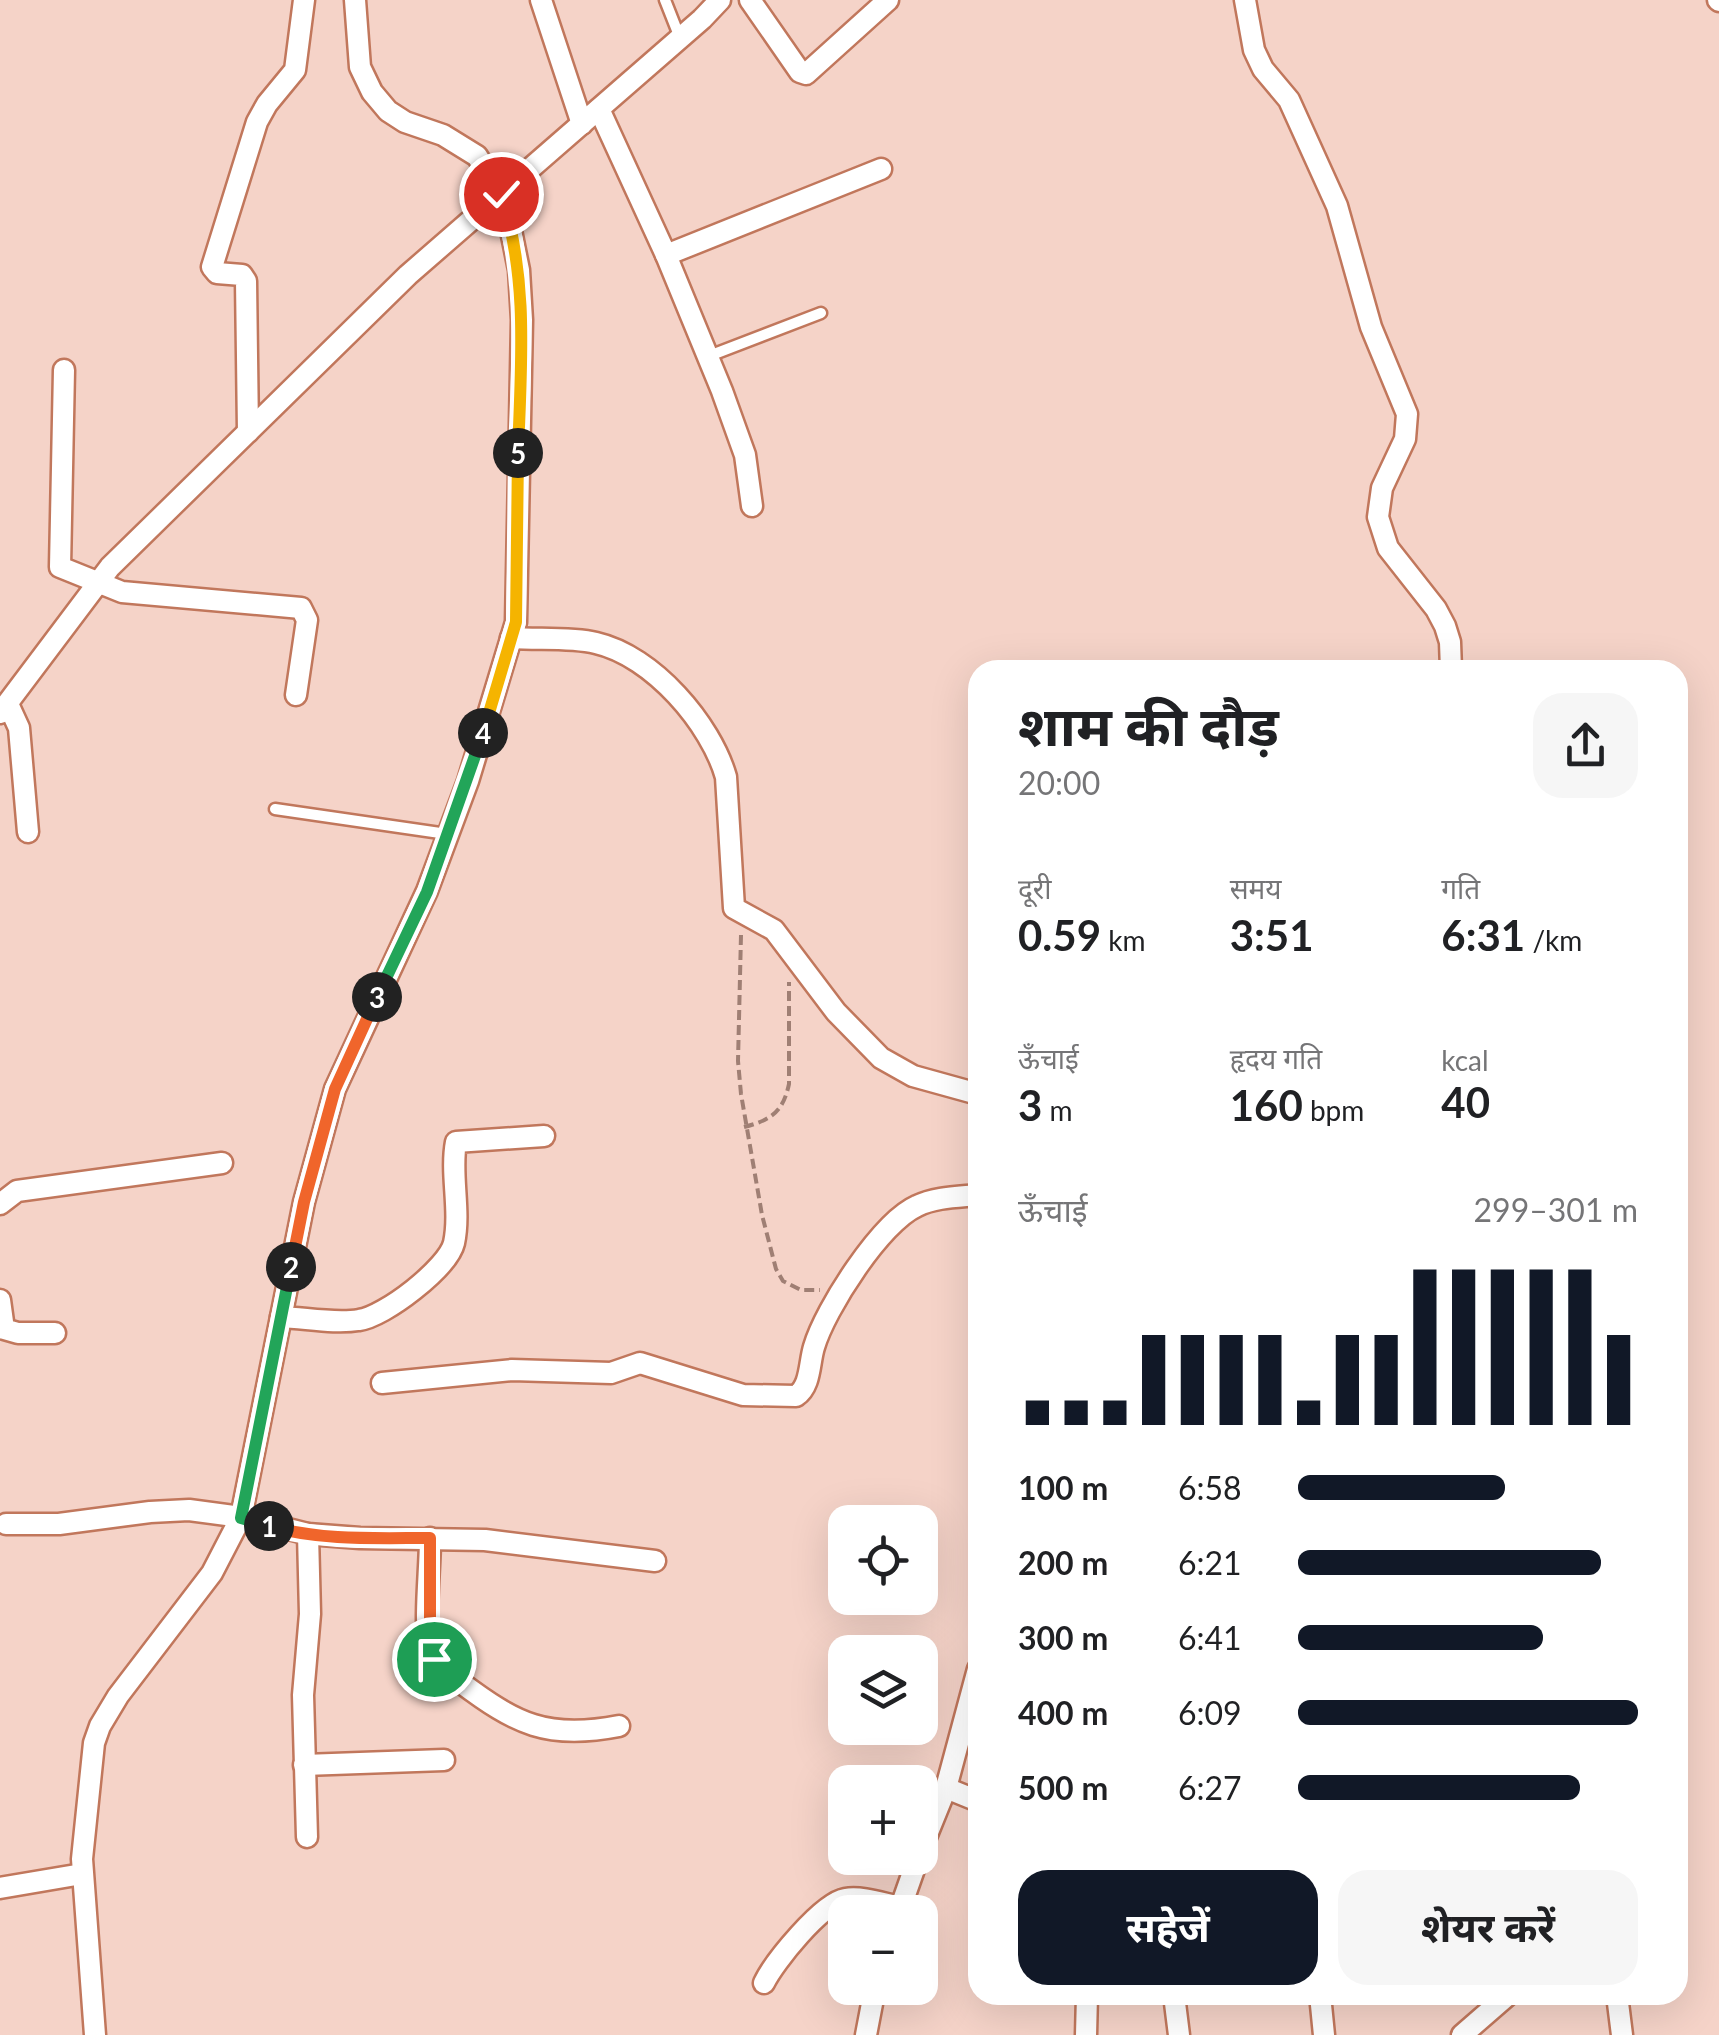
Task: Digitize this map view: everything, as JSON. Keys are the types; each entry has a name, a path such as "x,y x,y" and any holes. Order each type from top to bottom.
{"street":[{"path":"248,432 246,281 242,275 217,272 212,267 257,122 266,104 295,70 304,0"},
{"path":"95,2035 82,1874 88,1786 100,1726 118,1696 212,1573 241,1518 304,1202 335,1089 427,892 468,781 511,638 516,608 522,320 519,270 501,194 476,156 461,144 405,122 388,111 372,92 360,68 355,0"},
{"path":"541,0 582,124"},
{"path":"28,832 19,728 4,708 99,580 408,275 720,0"},
{"path":"750,0 800,72 806,74 888,0"},
{"path":"1245,0 1254,50 1290,100 1337,206 1371,327 1407,414 1406,438 1382,488 1378,518 1388,548 1445,626 1451,660"},
{"path":"599,109 708,356 745,456 752,506"},
{"path":"666,255 880,170"},
{"path":"64,370 59,564 67,572 99,580 122,592 301,608 307,620 296,695"},
{"path":"511,638 595,643 612,648 658,676 700,723 716,748 726,778 734,908 764,922 836,1012 881,1058 914,1076 968,1091"},
{"path":"281,1316 358,1321 384,1310 438,1268 450,1253 456,1222 456,1142 544,1136"},
{"path":"0,1204 17,1190 222,1163"},
{"path":"382,1383 512,1370 611,1373 640,1364 743,1395 796,1396 805,1387 817,1339 878,1239 904,1213 936,1200 968,1196"},
{"path":"0,1300 4,1329 54,1333"},
{"path":"6,1524 59,1524 189,1510 308,1534 486,1540 655,1561"},
{"path":"307,1837 303,1696 310,1594 308,1534"},
{"path":"430,1538 430,1650 443,1669 501,1713 524,1723 566,1732 619,1726"},
{"path":"938,1808 968,1706"},
{"path":"304,1765 444,1760"},
{"path":"946,1788 968,1797"},
{"path":"0,1888 82,1874"},
{"path":"764,1984 775,1964 828,1907"},
{"path":"866,2035 872,2005"},
{"path":"1086,2005 1086,2035"},
{"path":"1175,2005 1179,2035"},
{"path":"1321,2005 1324,2035"},
{"path":"1462,2035 1496,2005"},
{"path":"1619,2005 1622,2035"}],"lane":[{"path":"665,0 680,38"},
{"path":"708,356 821,313"},
{"path":"275,809 448,834"}],"path":[{"path":"742,914 738,1060 744,1127 776,1269 783,1281 801,1290 844,1289"},
{"path":"744,1127 765,1122 786,1100 790,1084 789,949"}],"route":[{"path":"434,1659 430,1650 430,1538 308,1534 241,1518 304,1202 335,1089 427,892 468,781 516,622 522,320 514,237 501,194"}]}
